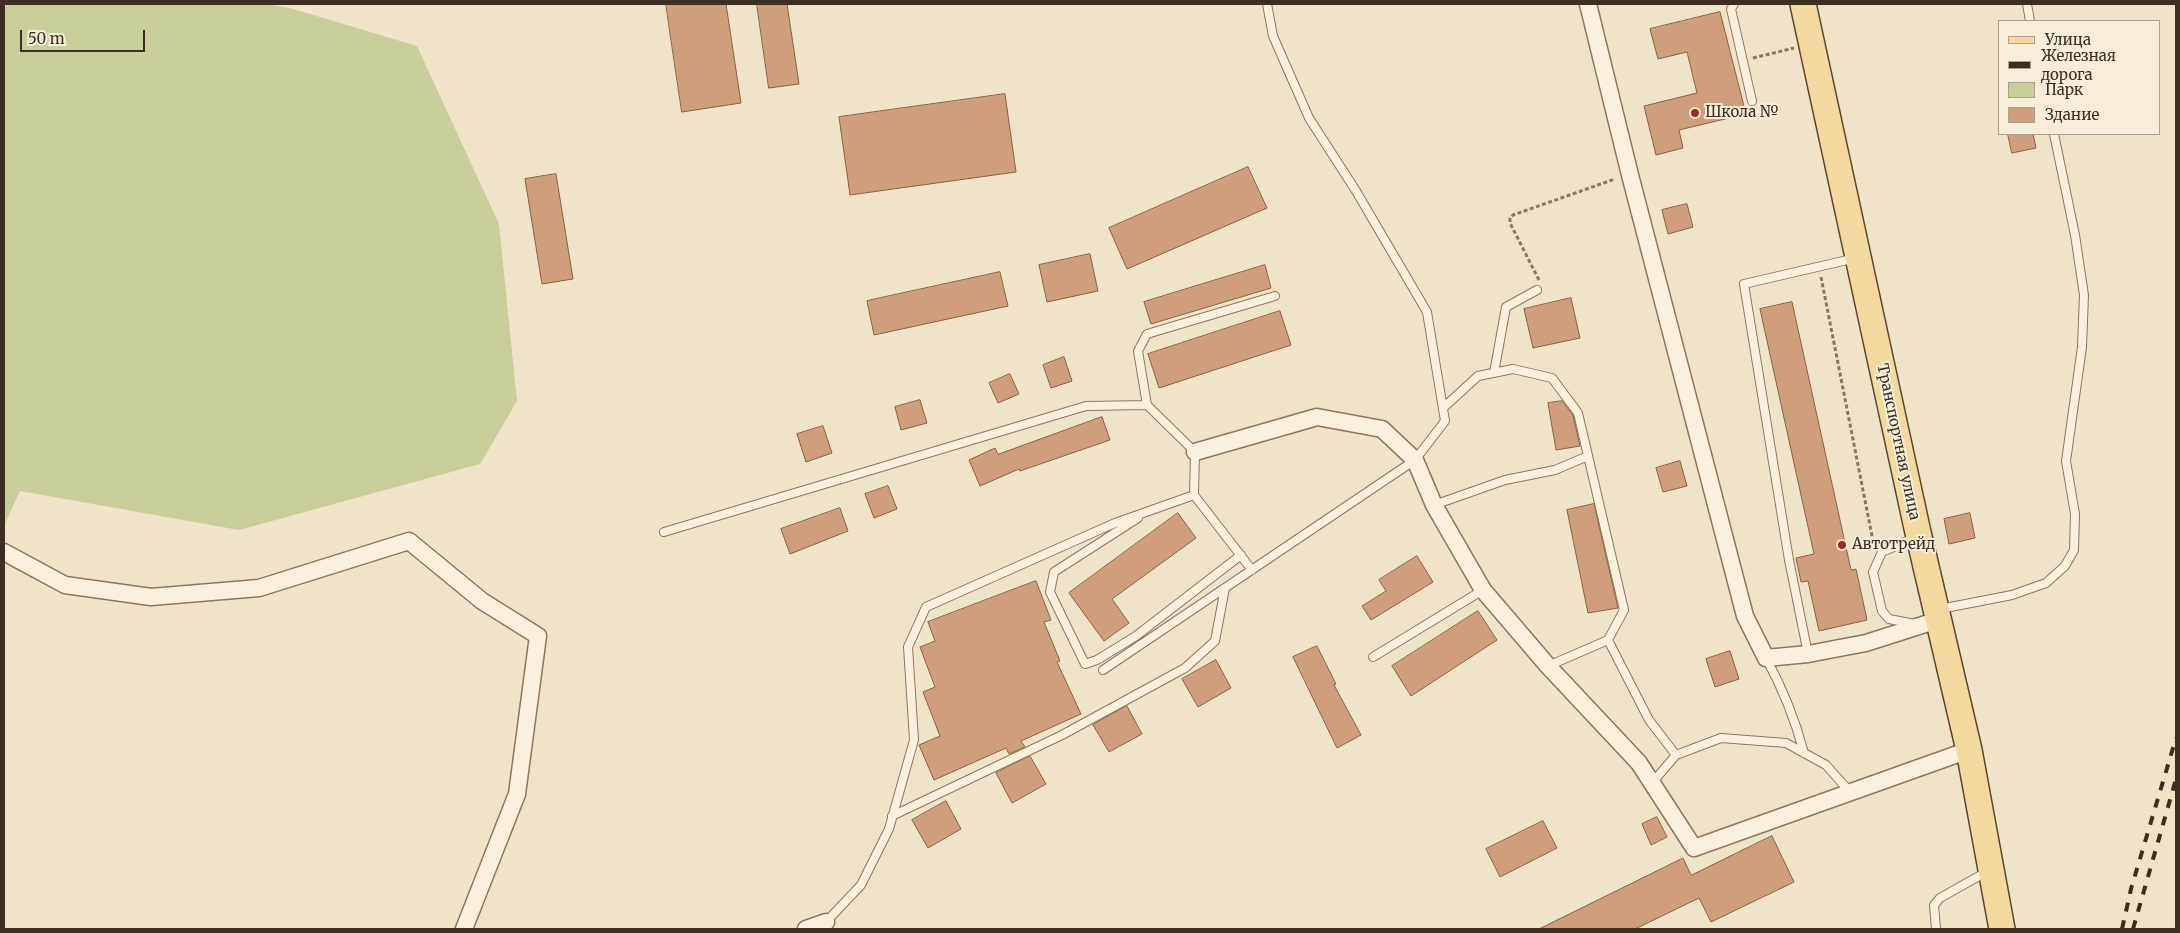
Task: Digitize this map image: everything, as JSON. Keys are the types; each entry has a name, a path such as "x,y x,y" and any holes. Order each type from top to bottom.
{"main road":[{"name":"Транспортная улица","path":"1803,4 1918,536 1932,618 1969,750 1994,875 2002,929"}],"street":[{"path":"1588,4 1630,175 1745,616 1766,658 1808,654 1866,643 1932,618"},
{"path":"1195,452 1317,417 1382,429 1415,460 1434,505 1483,590 1548,666 1639,763 1694,848 1969,750"},
{"path":"4,552 65,585 150,597 260,588 409,541 482,601 538,636 516,794 464,929"},
{"path":"806,929 826,922"}],"lane":[{"path":"1103,670 1252,570 1325,518 1415,460 1445,421 1427,312 1356,190 1309,118 1273,36 1267,4"},
{"path":"1734,4 1732,9 1752,101"},
{"path":"2027,4 2030,20"},
{"path":"1918,536 1882,552 1877,560 1873,572 1882,611 1890,619 1932,618 2046,583 2065,566 2074,550 2075,514 2066,461 2082,347 2084,296 2075,235 2054,135"},
{"path":"1808,654 1789,560 1744,284 1858,258"},
{"path":"1494,373 1506,307 1537,290"},
{"path":"1252,570 1194,495 1195,452 1146,406 1138,351 1148,334 1275,296"},
{"path":"1443,408 1478,376 1513,369 1552,378 1578,413 1624,610 1608,640 1548,666"},
{"path":"664,532 1086,406 1146,406"},
{"path":"1434,505 1505,480 1555,470 1588,456"},
{"path":"826,922 861,886 888,829 914,740 908,647 926,607 1115,523 1194,495"},
{"path":"1148,511 1054,572 1050,592 1086,664 1097,660 1136,636 1241,555"},
{"path":"892,816 1062,735 1185,668 1215,642 1225,588"},
{"path":"1373,657 1483,590"},
{"path":"1608,640 1649,720 1676,755"},
{"path":"1766,658 1781,686 1794,717 1804,753"},
{"path":"1652,783 1676,755 1721,738 1786,743 1826,765 1851,792"},
{"path":"1936,929 1934,905 1940,898 1994,875"}],"path":[{"path":"1743,60 1797,47"},
{"path":"1537,290 1542,286 1510,223 1510,218 1513,214 1602,182 1630,175"},
{"path":"1819,267 1877,560"}],"green space":[{"path":"4,4 266,4 290,8 417,46 499,224 517,401 480,464 239,530 20,491 4,526"}],"building":[{"path":"666,4 726,4 741,103 682,112"},
{"path":"757,4 787,4 799,84 769,88"},
{"path":"1720,12 1746,114 1679,130 1683,148 1656,155 1644,106 1697,93 1687,52 1658,59 1650,29"},
{"path":"1005,94 1016,172 850,195 839,117"},
{"path":"2008,135 2033,135 2036,148 2012,153"},
{"path":"1248,167 1267,208 1127,269 1109,228"},
{"path":"556,174 573,279 542,284 525,179"},
{"path":"1687,204 1693,227 1668,234 1662,210"},
{"path":"1090,254 1098,291 1047,302 1039,265"},
{"path":"1265,265 1271,288 1151,324 1144,302"},
{"path":"1000,272 1008,306 874,335 867,301"},
{"path":"1571,298 1580,338 1533,348 1524,309"},
{"path":"1792,302 1851,570 1856,569 1867,620 1819,631 1808,581 1801,582 1796,558 1814,554 1760,309"},
{"path":"1280,311 1291,345 1159,388 1148,354"},
{"path":"1064,357 1072,381 1051,388 1043,365"},
{"path":"1010,374 1019,394 998,403 989,383"},
{"path":"920,400 927,423 901,430 895,407"},
{"path":"1562,401 1573,415 1580,446 1556,450 1548,403"},
{"path":"1102,417 1110,440 1020,471 1019,469 980,486 969,460 995,448 998,454"},
{"path":"823,426 832,453 806,462 797,434"},
{"path":"1680,461 1687,486 1663,492 1656,468"},
{"path":"888,486 897,509 874,518 865,494"},
{"path":"1594,504 1618,608 1588,613 1567,510"},
{"path":"840,508 848,531 790,554 781,529"},
{"path":"1178,513 1196,538 1112,599 1129,623 1104,641 1069,593"},
{"path":"1970,513 1975,538 1949,544 1944,519"},
{"path":"1417,556 1433,582 1371,620 1362,606 1386,591 1379,580"},
{"path":"1036,581 1051,620 1044,622 1060,661 1057,662 1081,714 1021,741 1025,747 1009,754 1006,748 934,780 919,745 940,736 923,692 935,687 920,647 935,641 928,622"},
{"path":"1478,611 1497,640 1411,696 1392,666"},
{"path":"1317,646 1336,684 1334,685 1361,735 1337,748 1293,657"},
{"path":"1730,651 1739,679 1715,687 1706,659"},
{"path":"1216,660 1231,688 1198,707 1182,679"},
{"path":"1127,706 1142,734 1109,752 1093,725"},
{"path":"1030,756 1046,784 1012,803 996,773"},
{"path":"946,801 961,829 928,848 912,820"},
{"path":"1657,817 1667,837 1651,845 1642,824"},
{"path":"1543,821 1557,848 1500,877 1486,849"},
{"path":"1772,836 1794,882 1711,922 1699,898 1635,929 1539,929 1683,858 1691,875"}],"railway":[{"path":"2122,929 2131,889 2176,738"},
{"path":"2133,929 2176,779"}],"place":[{"name":"Школа №","path":"1695,113"},
{"name":"Автотрейд","path":"1842,545"}]}
